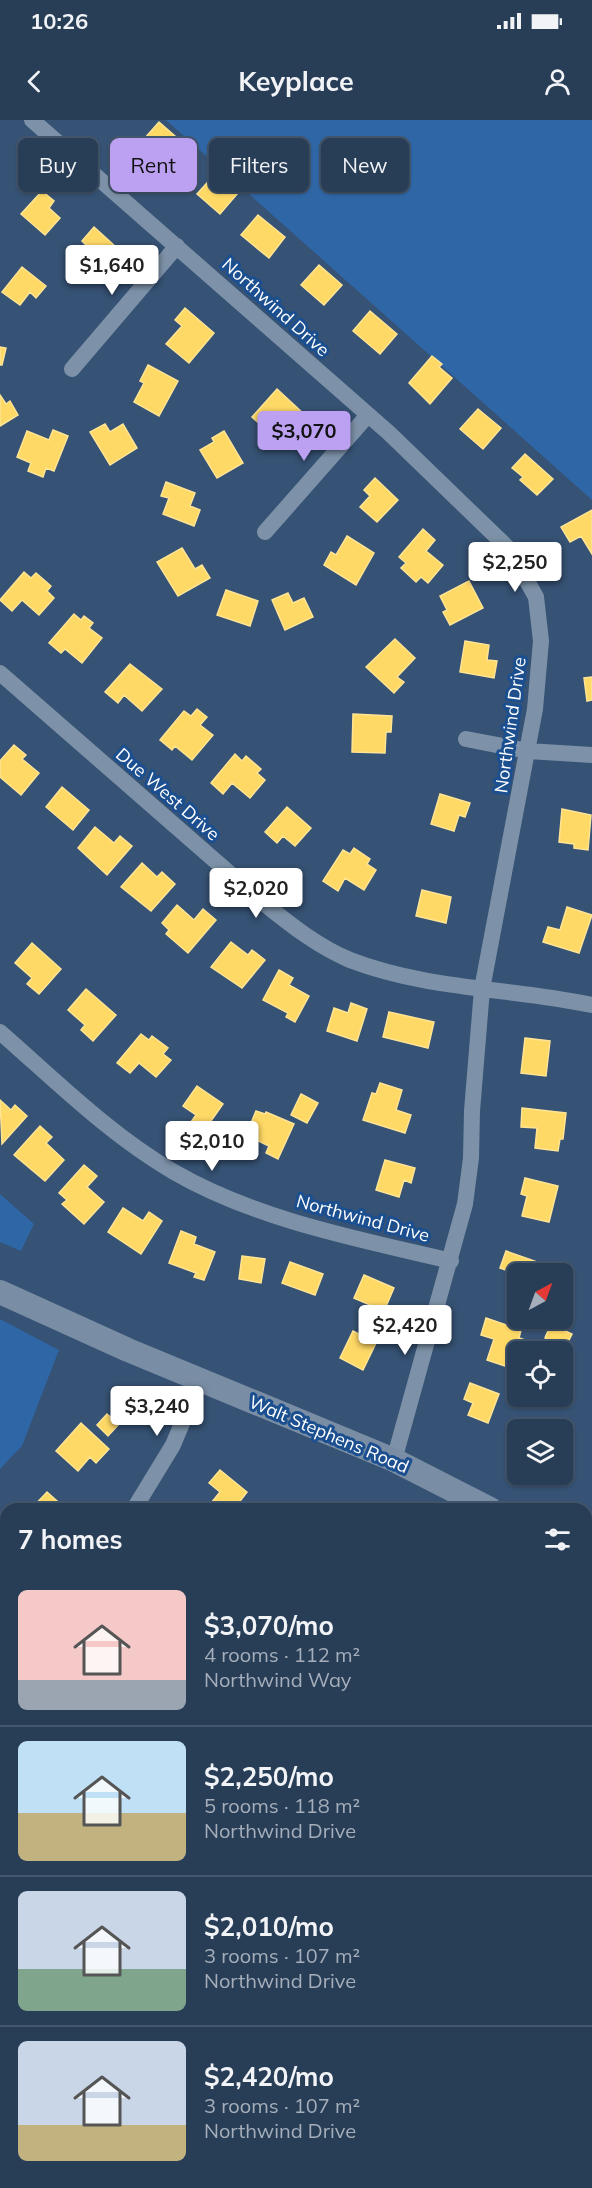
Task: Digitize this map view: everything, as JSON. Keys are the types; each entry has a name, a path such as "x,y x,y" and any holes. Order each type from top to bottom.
{"street":[{"name":"Northwind Drive","path":"32,120 368,415 509,549 536,597 541,641 536,709 482,989 472,1111 471,1158 465,1204 394,1460"},
{"path":"72,369 177,246"},
{"path":"265,532 368,415"},
{"name":"Due West Drive","path":"0,673 266,905 304,935 350,959 419,980 592,1005"},
{"path":"466,739 528,751 592,755"},
{"name":"Northwind Drive","path":"0,1032 116,1132 173,1172 226,1198 326,1231 451,1261"},
{"name":"Walt Stephens Road","path":"0,1292 200,1380 394,1460 478,1503"},
{"path":"138,1503 173,1445 200,1380"}],"shaded area":[{"path":"166,120 592,120 592,500 247,192 309,192 309,138 209,138 209,158 197,148 197,138 186,138"},
{"path":"0,1194 34,1224 21,1251 0,1242"},
{"path":"0,1319 59,1350 22,1446 0,1469"}],"building: Homes":[{"path":"159,122 177,138 145,138"},
{"path":"209,181 209,192 235,192 237,194 220,214 197,194"},
{"path":"43,192 54,201 49,208 60,218 45,235 21,214"},
{"path":"258,215 285,237 269,258 241,235"},
{"path":"94,227 116,247 93,272 76,257 87,246 82,241"},
{"path":"319,265 342,285 324,305 301,285"},
{"path":"22,267 46,286 36,298 30,292 20,305 2,292"},
{"path":"185,308 214,333 189,363 166,344 182,326 175,320"},
{"path":"370,311 397,334 380,354 353,331"},
{"path":"0,347 6,348 2,365 0,365"},
{"path":"432,356 442,364 439,367 452,378 430,404 409,383"},
{"path":"148,365 178,381 159,416 134,402 144,383 140,381"},
{"path":"277,389 305,415 295,426 291,423 276,439 252,417"},
{"path":"0,395 6,404 10,401 18,415 0,426"},
{"path":"478,409 501,428 483,449 460,429"},
{"path":"105,424 110,432 123,424 137,448 110,465 90,432"},
{"path":"53,430 68,436 54,471 46,468 43,477 28,471 31,463 17,457 27,431 49,440"},
{"path":"224,431 243,463 217,478 200,450 214,442 212,438"},
{"path":"525,454 553,479 537,495 520,480 523,477 512,468"},
{"path":"375,478 398,500 377,522 360,507 370,496 364,490"},
{"path":"166,482 195,493 190,506 200,510 194,526 163,514 169,498 161,496"},
{"path":"592,510 592,554 581,536 570,542 561,527"},
{"path":"423,529 435,540 426,551 443,565 428,583 421,577 416,582 401,568 406,563 399,557"},
{"path":"347,536 374,553 356,585 324,565 331,552 336,555"},
{"path":"182,548 195,569 202,565 210,578 178,596 157,562"},
{"path":"24,572 31,578 36,573 51,586 47,591 54,598 39,615 22,600 12,611 0,600"},
{"path":"469,581 483,608 450,625 443,612 447,610 440,596"},
{"path":"226,590 258,601 250,626 217,615"},
{"path":"288,593 293,603 304,598 313,617 285,630 272,600"},
{"path":"74,614 81,620 84,616 93,623 89,628 102,638 82,663 65,649 61,653 49,643"},
{"path":"395,639 415,658 397,677 404,682 394,693 366,667"},
{"path":"465,641 489,645 487,660 497,661 494,678 460,672"},
{"path":"130,664 162,689 142,711 124,695 118,703 105,692"},
{"path":"592,677 592,700 587,701 584,678"},
{"path":"197,709 207,717 200,725 213,735 192,760 175,746 172,750 160,740 184,711 191,716"},
{"path":"353,714 392,716 391,732 386,732 385,753 352,752"},
{"path":"14,745 26,755 22,759 39,773 21,795 0,777 0,761"},
{"path":"235,754 242,761 246,756 261,769 257,773 265,780 250,798 232,783 223,794 211,783"},
{"path":"62,787 89,810 73,830 46,807"},
{"path":"440,794 470,803 465,817 459,815 454,831 431,824"},
{"path":"287,807 311,828 295,846 283,836 277,843 265,832"},
{"path":"562,809 591,815 588,850 574,848 574,844 559,842"},
{"path":"95,827 114,843 120,836 132,846 107,875 78,848"},
{"path":"354,848 370,859 367,864 376,870 364,890 345,878 338,891 323,881 343,850 350,854"},
{"path":"142,863 157,877 162,872 175,884 151,911 121,887"},
{"path":"422,890 451,897 446,923 416,916"},
{"path":"177,905 194,920 203,909 216,920 188,953 166,934 169,930 162,923"},
{"path":"567,907 592,915 579,953 543,942 548,927 560,930"},
{"path":"231,942 248,955 252,950 265,960 242,988 211,967"},
{"path":"32,943 61,969 39,994 27,984 32,978 15,963"},
{"path":"279,970 293,978 289,985 309,996 295,1022 286,1017 288,1013 263,1000"},
{"path":"86,989 116,1015 93,1041 81,1030 85,1025 68,1010"},
{"path":"351,1003 367,1009 357,1041 327,1031 334,1008 348,1013"},
{"path":"389,1012 434,1022 428,1048 383,1037"},
{"path":"141,1034 149,1040 152,1036 168,1048 163,1054 171,1060 156,1077 139,1063 130,1073 117,1063"},
{"path":"525,1038 550,1041 546,1076 521,1073"},
{"path":"380,1083 402,1090 396,1110 411,1115 405,1133 363,1120 372,1093 376,1094"},
{"path":"197,1086 223,1104 204,1131 191,1122 196,1115 183,1106"},
{"path":"301,1094 318,1103 307,1123 291,1115"},
{"path":"0,1100 11,1110 15,1105 27,1116 2,1144"},
{"path":"522,1108 566,1113 563,1139 560,1139 558,1151 535,1148 537,1128 521,1127"},
{"path":"256,1111 265,1114 266,1112 294,1124 278,1159 266,1153 269,1146 246,1135"},
{"path":"40,1126 52,1137 46,1143 64,1160 45,1181 14,1155"},
{"path":"385,1160 415,1168 411,1183 404,1180 399,1197 376,1190"},
{"path":"84,1165 97,1176 87,1187 104,1202 84,1224 62,1204 67,1200 59,1193"},
{"path":"525,1178 558,1186 549,1222 522,1216 527,1196 521,1194"},
{"path":"123,1208 143,1221 149,1212 162,1221 141,1254 108,1232"},
{"path":"181,1231 196,1237 194,1244 215,1252 204,1280 194,1277 196,1273 169,1263"},
{"path":"506,1251 540,1263 507,1263 507,1270 500,1268"},
{"path":"242,1256 265,1259 261,1283 239,1279"},
{"path":"290,1262 323,1274 315,1295 282,1283"},
{"path":"364,1275 394,1288 384,1311 354,1298"},
{"path":"486,1318 507,1325 507,1329 521,1330 519,1338 525,1340 507,1341 507,1367 487,1360 494,1339 481,1335"},
{"path":"549,1329 562,1329 572,1334 568,1341 551,1341 545,1338"},
{"path":"353,1331 376,1343 363,1370 340,1358"},
{"path":"470,1383 499,1394 488,1423 468,1415 473,1403 464,1399"},
{"path":"107,1414 119,1424 108,1436 97,1425"},
{"path":"81,1423 109,1449 96,1463 90,1457 78,1471 56,1451"},
{"path":"220,1470 247,1492 239,1503 211,1503 220,1492 209,1483"},
{"path":"47,1492 59,1503 37,1503"}]}
